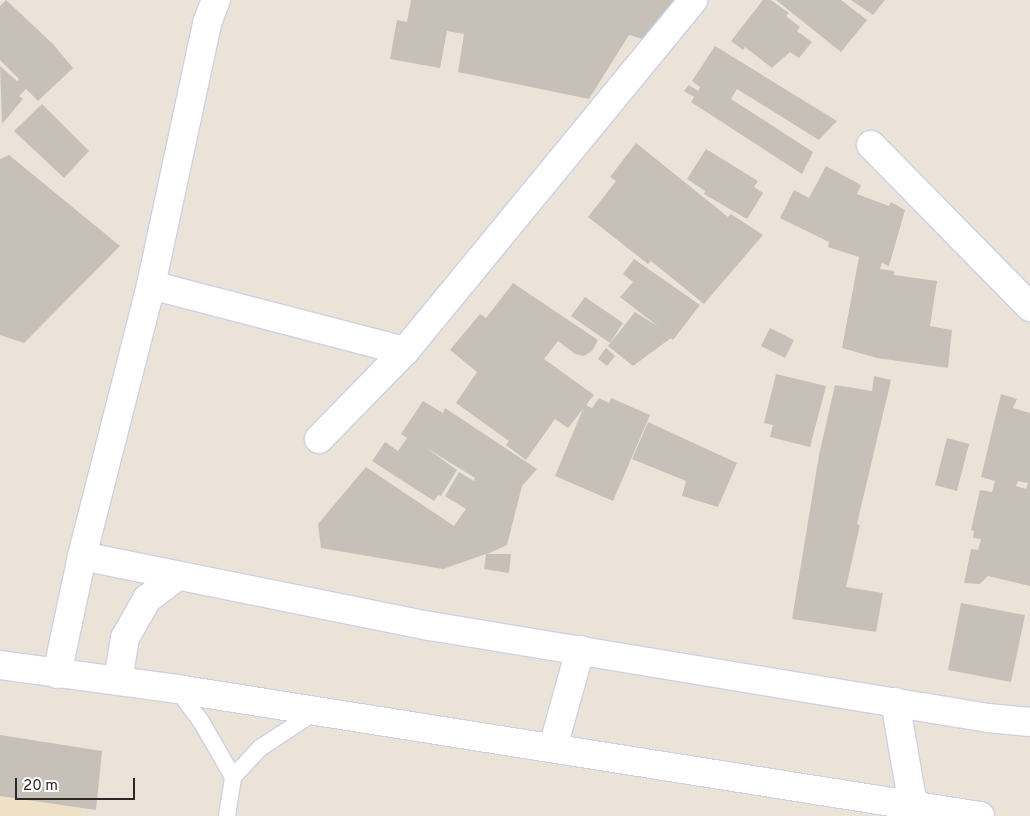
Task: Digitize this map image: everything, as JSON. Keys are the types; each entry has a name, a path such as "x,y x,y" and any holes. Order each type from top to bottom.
{"street":[{"path":"57,674 82,556 151,285 207,23 216,0"},
{"path":"319,439 405,351 693,0"},
{"path":"871,144 1030,307"},
{"path":"151,285 405,351"},
{"path":"82,556 430,626 988,718 1030,722"},
{"path":"118,681 125,638 147,599 178,576"},
{"path":"553,747 580,650"},
{"path":"0,665 177,689 980,816"},
{"path":"895,702 913,805"}],"lane":[{"path":"177,689 202,723 233,777"},
{"path":"227,816 233,777 260,748 318,711"}],"shaded area":[{"path":"0,786 84,799 82,816 0,816"}],"building":[{"path":"6,0 53,44 73,68 38,101 26,89 19,96 23,99 2,124 0,66 17,81 19,79 0,60 0,6"},
{"path":"411,0 678,0 646,40 629,35 589,99 458,72 464,34 447,31 440,68 390,59 397,20 407,22"},
{"path":"763,0 771,0 789,13 786,16 800,27 797,31 812,42 799,58 790,52 772,68 745,47 743,50 731,41"},
{"path":"776,0 841,0 867,20 841,52"},
{"path":"851,0 885,0 873,15"},
{"path":"715,46 837,121 819,140 737,89 731,99 813,152 802,174 691,102 694,97 684,91 689,85 698,91 700,87 692,81"},
{"path":"42,104 89,151 64,178 14,131"},
{"path":"636,143 728,217 731,214 763,235 704,304 651,261 648,264 588,217 616,181 610,177"},
{"path":"706,149 758,181 754,187 763,193 747,219 704,194 705,191 687,179"},
{"path":"9,155 120,246 24,343 0,335 0,159"},
{"path":"826,166 861,185 857,194 889,206 891,202 905,210 889,266 882,263 880,269 894,271 894,275 937,281 930,326 952,330 948,368 877,358 842,348 859,257 828,247 829,242 780,218 794,190 809,198"},
{"path":"634,259 700,305 673,340 671,338 633,366 608,346 635,312 659,327 620,297 633,282 623,274"},
{"path":"513,283 598,340 592,351 584,356 575,354 558,341 544,359 594,395 586,405 592,408 599,398 609,403 611,398 650,415 613,501 555,476 583,409 568,428 555,419 526,460 506,445 509,441 456,403 477,372 450,350 480,314 486,318"},
{"path":"585,297 623,323 610,343 571,316"},
{"path":"770,328 794,340 785,358 761,346"},
{"path":"606,348 615,356 607,366 598,359"},
{"path":"776,374 826,386 810,447 770,437 773,425 764,423"},
{"path":"874,376 891,380 857,524 860,525 846,587 883,593 876,632 792,619 819,455 835,385 872,391"},
{"path":"1001,394 1017,399 1013,408 1030,413 1030,586 988,576 980,584 964,583 971,549 978,550 981,539 973,538 974,531 971,530 980,490 992,492 995,481 981,477","holes":["1018,481 1028,483 1026,489 1016,486"]},
{"path":"423,401 443,413 445,408 537,469 522,486 507,545 487,554 511,554 509,573 484,569 486,554 443,569 321,548 318,524 366,467 454,526 466,509 445,496 459,472 474,481 475,478 425,447 457,470 441,496 438,495 434,501 372,461 385,442 398,451 407,438 401,434"},
{"path":"648,422 737,463 718,507 682,496 686,481 632,459"},
{"path":"947,438 969,444 957,491 935,485"},
{"path":"961,603 1025,615 1011,682 948,670"},
{"path":"0,735 102,751 96,810 0,796"}]}
